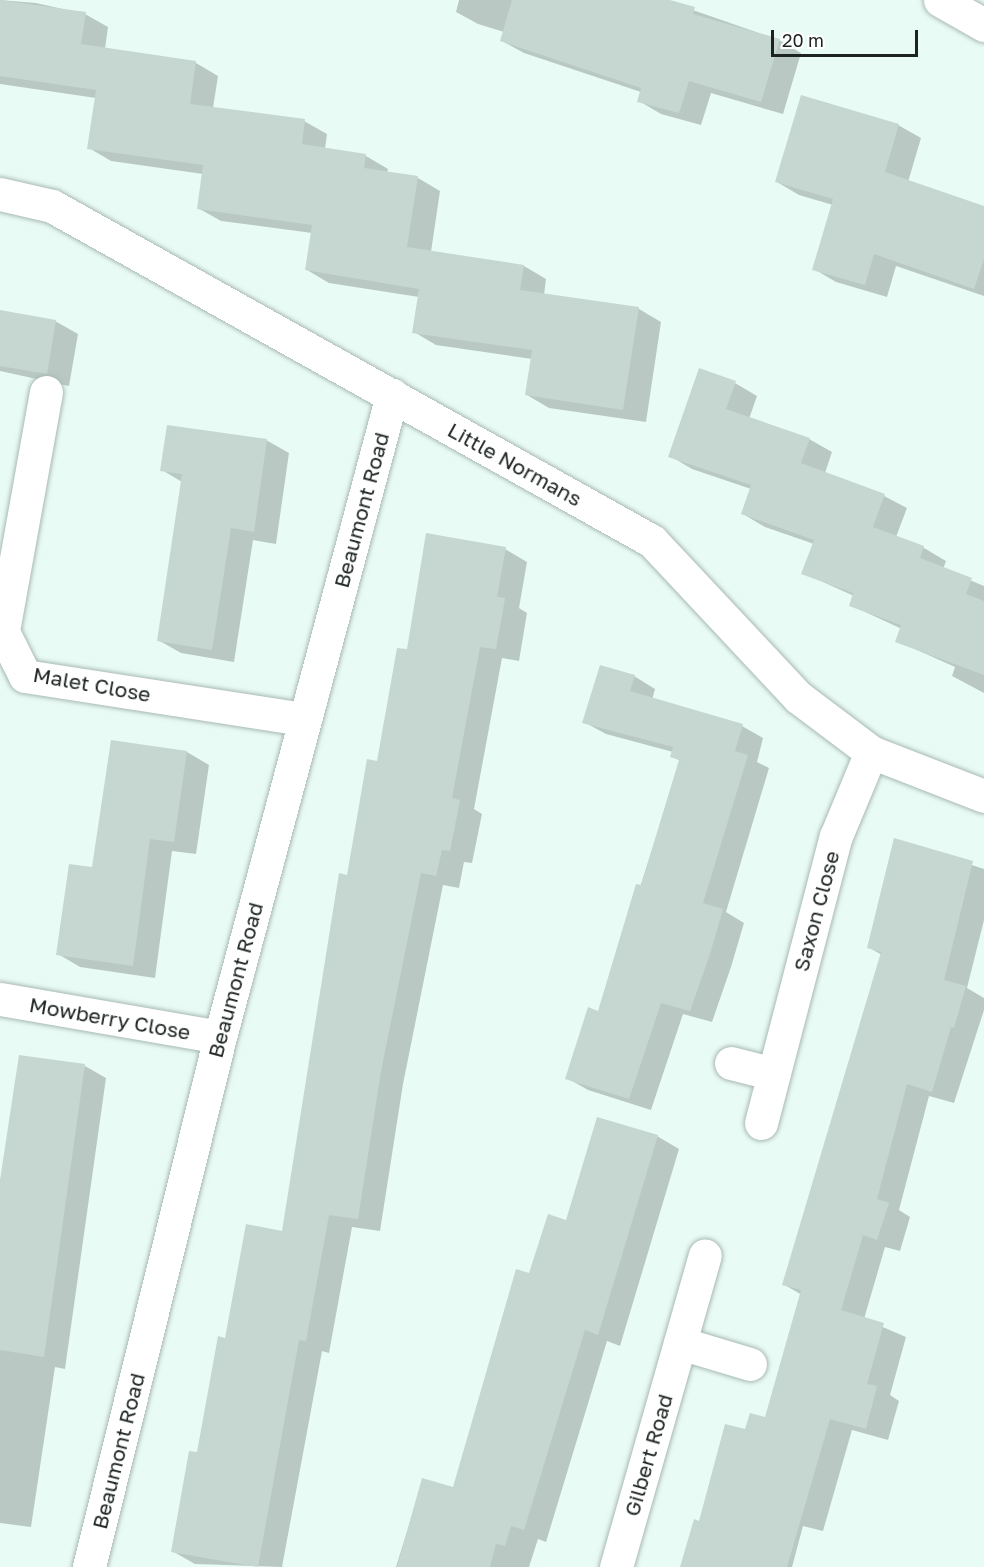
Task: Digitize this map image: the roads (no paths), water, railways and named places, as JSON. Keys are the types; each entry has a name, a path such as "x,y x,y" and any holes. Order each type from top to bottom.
{"street":[{"path":"940,0 984,25"},
{"name":"Little Normans","path":"0,194 52,206 652,541 798,697 871,752 984,796"},
{"name":"Malet Close","path":"46,392 3,632 25,676 304,719"},
{"name":"Beaumont Road","path":"89,1567 220,1036 392,395"},
{"name":"Saxon Close","path":"761,1124 836,836 871,752"},
{"name":"Mowberry Close","path":"0,999 220,1036"},
{"path":"731,1063 774,1074"},
{"name":"Gilbert Road","path":"616,1567 705,1255"},
{"path":"680,1344 750,1364"}]}
